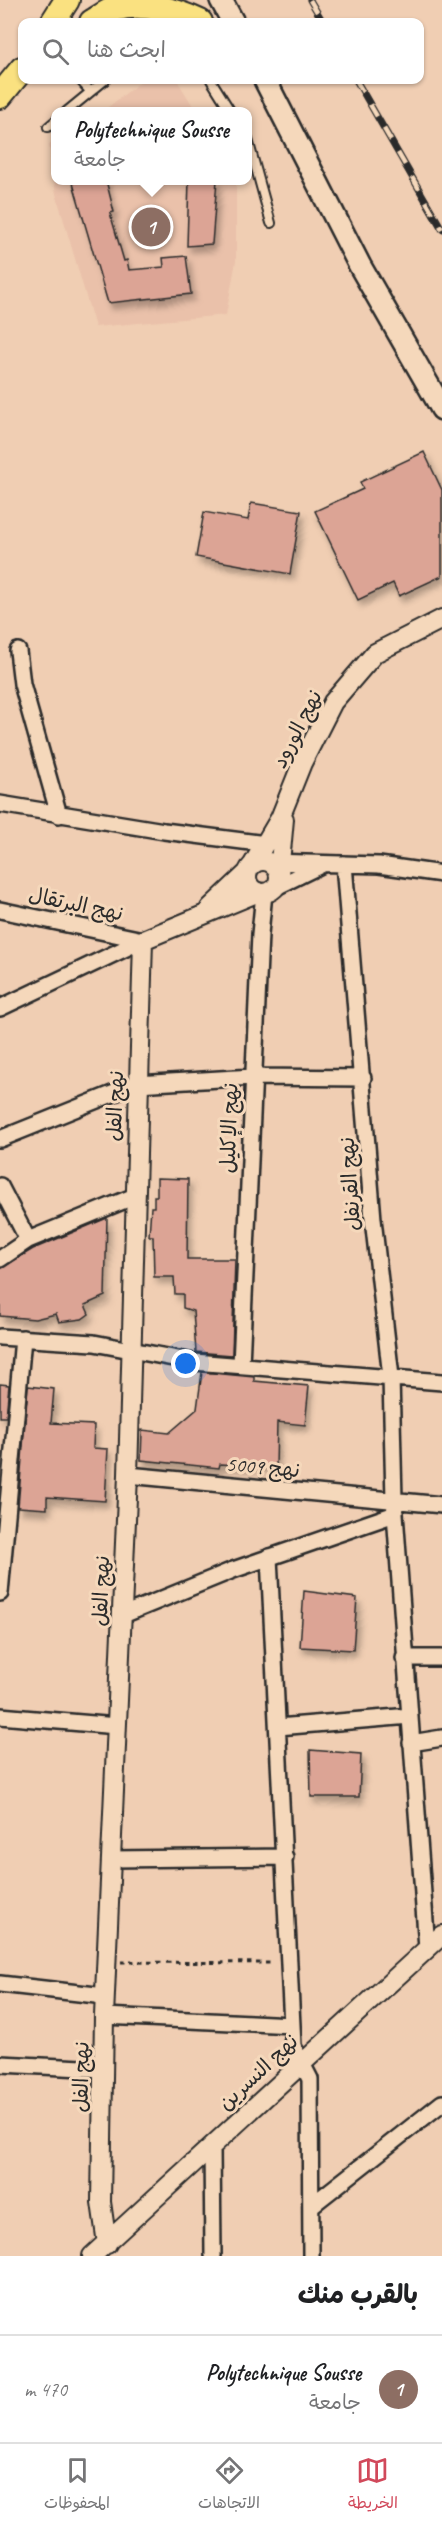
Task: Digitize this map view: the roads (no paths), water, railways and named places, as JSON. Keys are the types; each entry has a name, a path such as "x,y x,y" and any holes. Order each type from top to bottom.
{"highway":[{"path":"56,18 67,0"},
{"path":"98,18 121,4 157,7 191,18"},
{"path":"0,96 18,74"}],"main road":[{"path":"221,0 231,18"},
{"path":"267,84 360,266 442,409"}],"street":[{"name":"نهج الورود","path":"286,805 302,763 333,702 375,653 442,619"},
{"path":"18,651 22,684 59,815"},
{"path":"0,804 59,815 266,844"},
{"path":"266,876 266,844 286,805"},
{"path":"266,876 286,805"},
{"path":"266,876 323,863"},
{"path":"0,1008 142,940 201,915 226,896 266,876 323,863 400,867 442,874"},
{"name":"نهج القرنفل","path":"344,864 373,1219 391,1377 394,1507 427,1948"},
{"name":"نهج الإكليل","path":"241,1365 253,1077 266,876"},
{"name":"نهج البرتقال","path":"0,910 142,940"},
{"name":"نهج الفل","path":"107,2250 101,2202 104,2016 128,1475 142,940"},
{"path":"0,1139 137,1084 253,1077 363,1078"},
{"path":"0,1186 28,1240"},
{"path":"0,1259 28,1240 135,1196"},
{"path":"0,1337 94,1343 194,1362 442,1382"},
{"path":"0,1593 23,1338"},
{"name":"نهج 5009","path":"128,1475 394,1507 442,1505"},
{"path":"123,1615 394,1507"},
{"path":"269,1557 293,2046 310,2079 311,2256"},
{"path":"404,1658 442,1658"},
{"path":"0,1716 117,1726"},
{"path":"278,1727 410,1716"},
{"path":"411,1743 442,1738"},
{"path":"112,1858 285,1857"},
{"name":"نهج النسرين","path":"92,2256 107,2250 301,2062 442,1935"},
{"path":"0,1984 105,1996"},
{"path":"104,2016 292,2025"},
{"path":"0,2064 104,2069"},
{"path":"311,2206 442,2103"},
{"path":"212,2146 213,2256"}],"lane":[{"path":"84,84 90,91"},
{"path":"71,107 100,84"},
{"path":"214,84 228,107"},
{"path":"252,154 271,223"}],"railway":[{"path":"310,0 321,18"},
{"path":"358,84 442,229"}],"place":[{"name":"Polytechnique Sousse","path":"151,227"}]}
